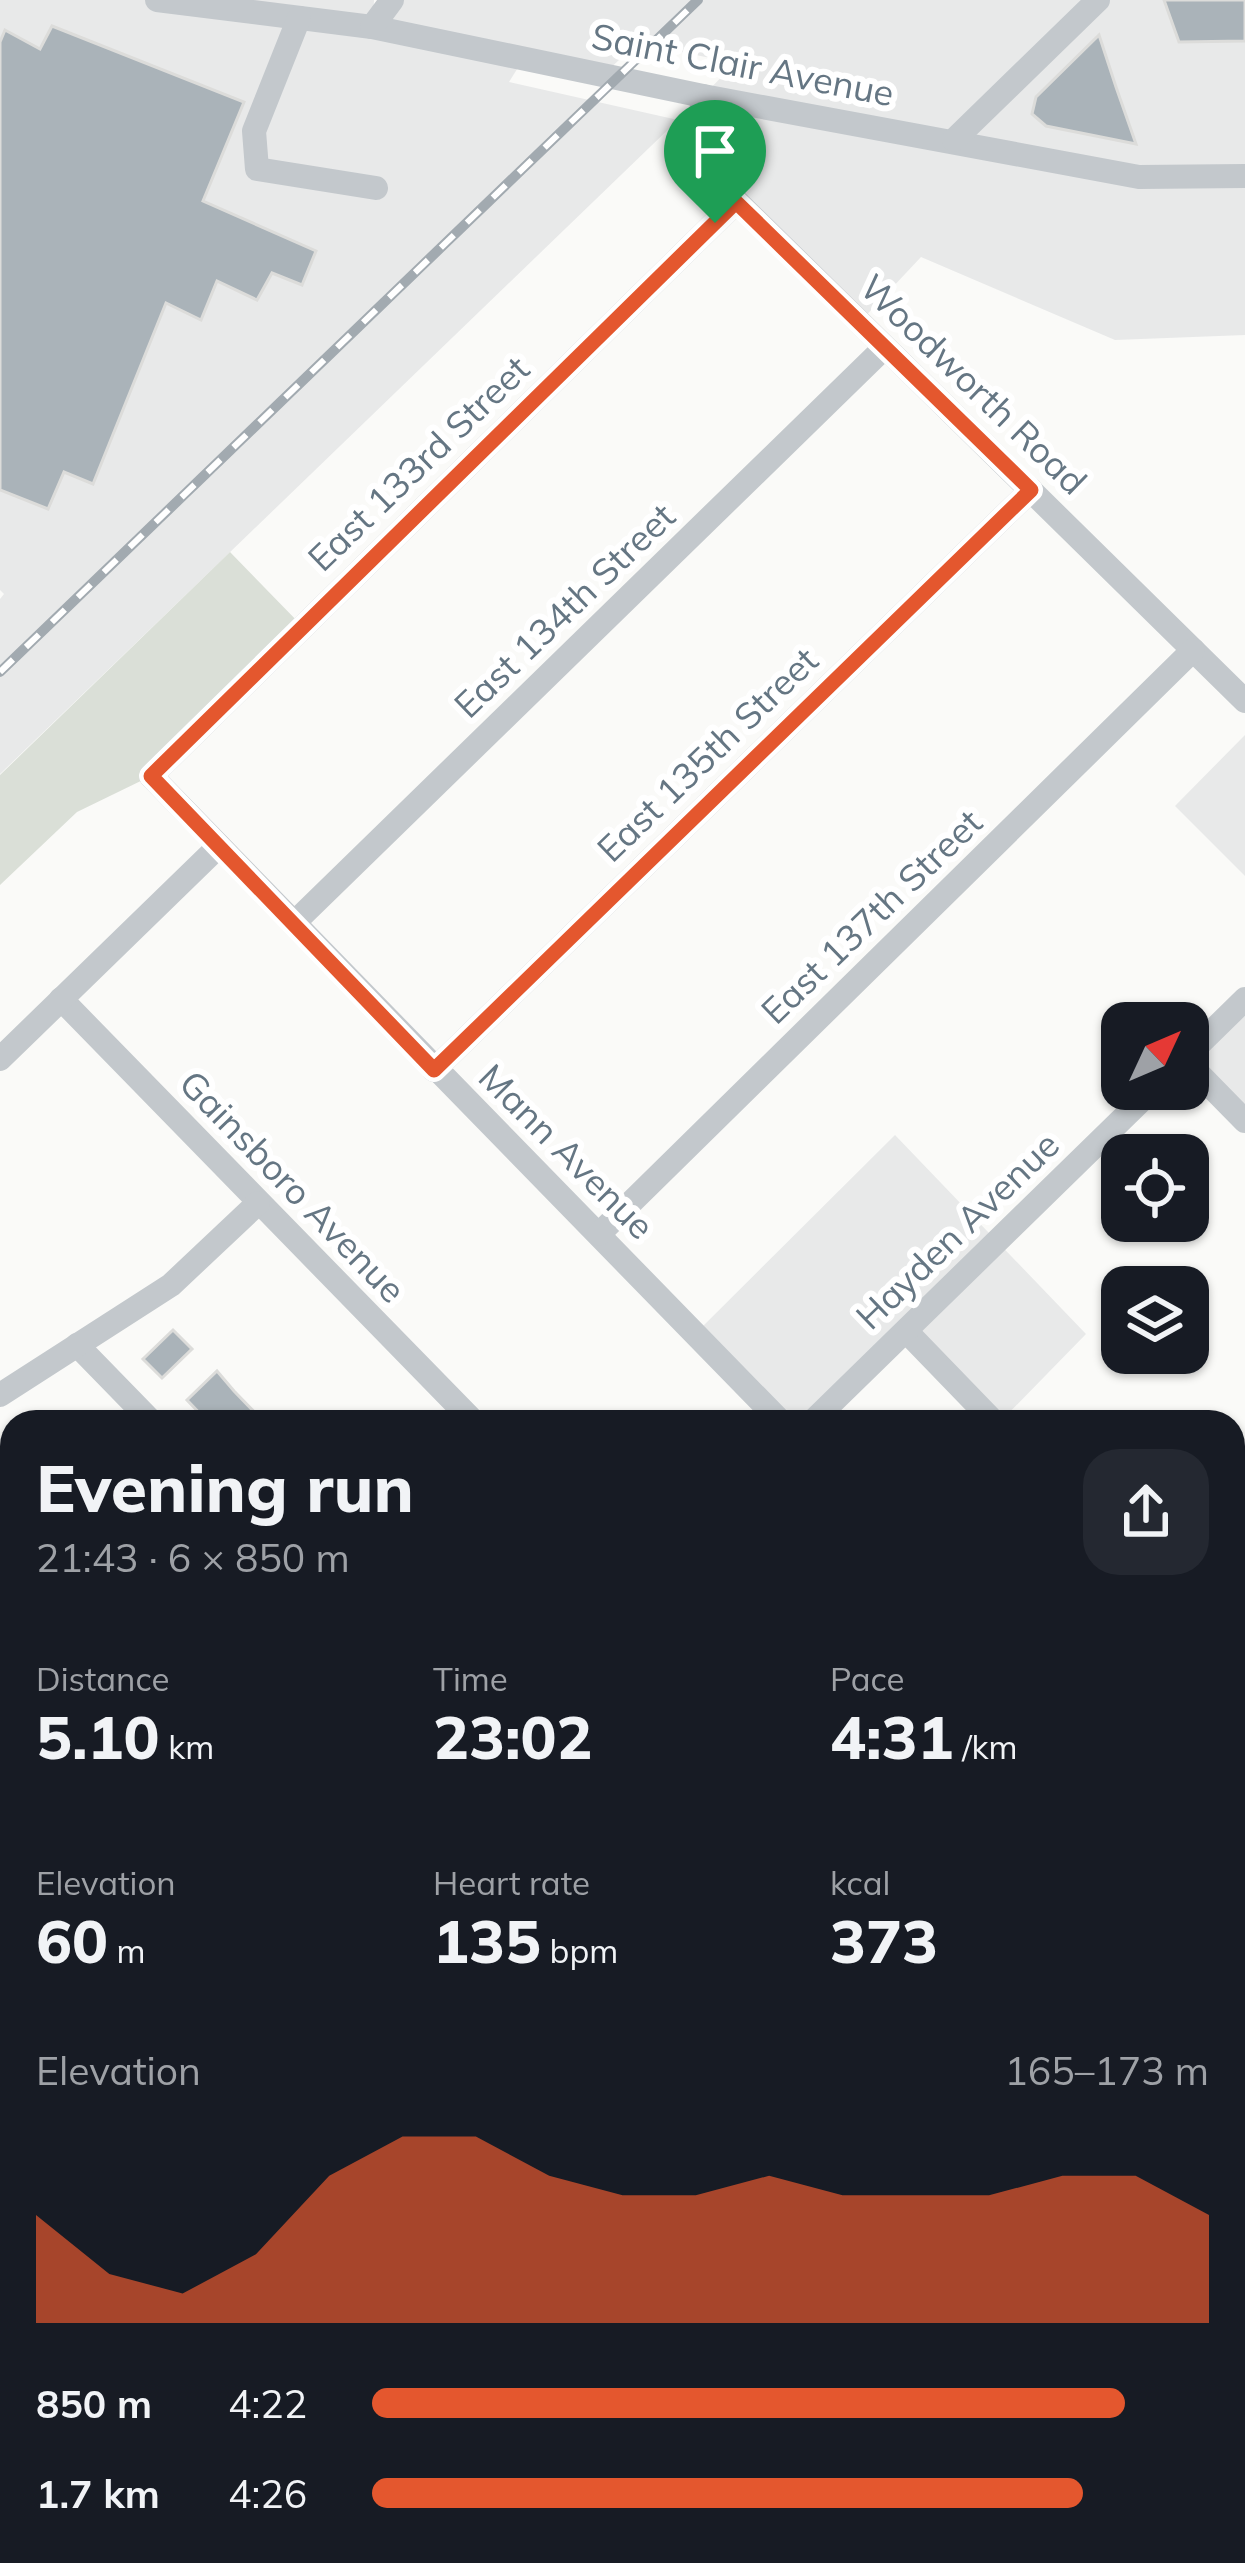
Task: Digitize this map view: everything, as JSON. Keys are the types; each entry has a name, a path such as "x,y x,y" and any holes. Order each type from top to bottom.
{"street":[{"name":"Saint Clair Avenue","path":"157,0 372,27 703,96 1138,177 1245,176"},
{"path":"372,27 374,0"},
{"path":"372,27 392,0"},
{"path":"954,140 1098,0"},
{"path":"299,18 254,131 257,169 376,188"},
{"name":"Woodworth Road","path":"703,96 699,123 709,170 736,202 1245,701"},
{"name":"East 133rd Street","path":"151,776 736,202"},
{"name":"East 134th Street","path":"294,923 884,347"},
{"name":"East 135th Street","path":"434,1070 1031,490"},
{"name":"East 137th Street","path":"599,1234 1193,650"},
{"name":"Mann Avenue","path":"151,776 770,1410"},
{"path":"0,1059 219,846"},
{"name":"Gainsboro Avenue","path":"61,999 462,1410"},
{"path":"1209,1036 1245,999"},
{"path":"1226,1018 1245,1037"},
{"path":"1209,1081 1245,1120"},
{"name":"Hayden Avenue","path":"824,1410 1132,1110"},
{"path":"0,1395 171,1285 258,1203"},
{"path":"906,1331 982,1410"},
{"path":"77,1345 140,1410"}],"shaded area":[{"path":"0,0 374,0 373,24 392,0 1245,0 1245,335 1115,340 921,257 859,323 720,185 703,96 735,63 637,43 602,76 524,58 509,82 678,120 0,774 0,599 4,594 0,590"},
{"path":"230,552 303,627 151,776 77,812 0,885 0,775"},
{"path":"1245,735 1245,876 1175,806"},
{"path":"1245,999 1245,1121 1209,1079 1209,1034"},
{"path":"895,1135 1086,1334 1012,1410 988,1410 906,1331 824,1410 770,1410 696,1333"}],"building":[{"path":"1164,0 1245,0 1245,41 1179,42"},
{"path":"52,26 244,102 203,201 316,251 302,285 272,273 257,300 217,281 201,320 166,303 93,484 64,472 48,509 0,490 0,42 5,30 40,49"},
{"path":"1099,35 1136,144 1046,126 1032,114 1036,97"},
{"path":"173,1330 192,1349 162,1378 143,1359"},
{"path":"217,1371 252,1410 197,1410 187,1400"}],"railway":[{"path":"0,672 698,0"}],"route":[{"path":"736,202 1031,490 434,1070 151,776 715,223 736,202"}]}
